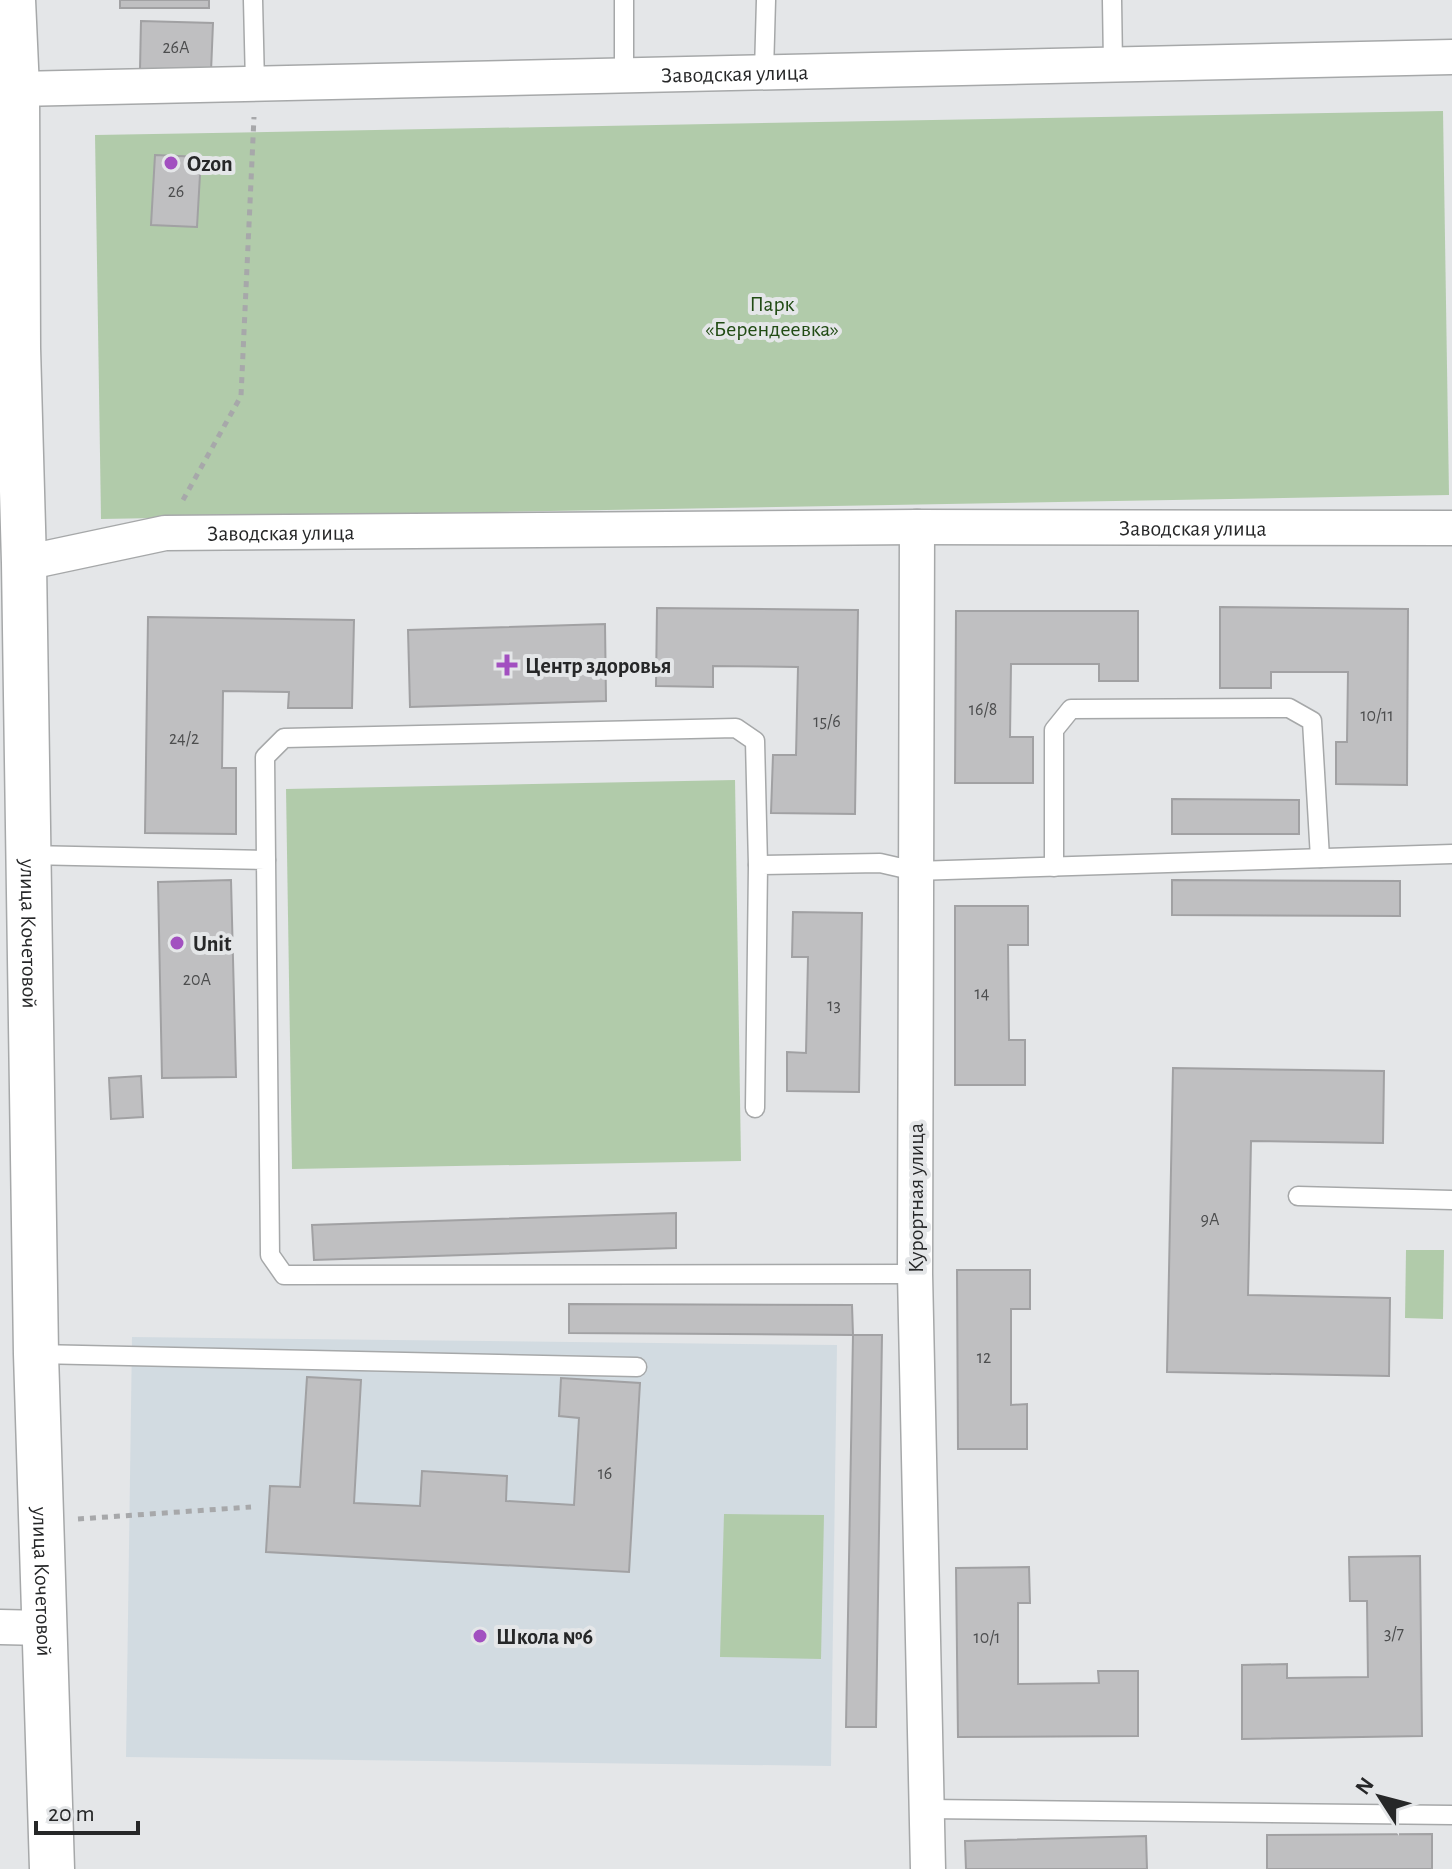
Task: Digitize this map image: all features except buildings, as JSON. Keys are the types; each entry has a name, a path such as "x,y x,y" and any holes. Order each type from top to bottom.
{"main road":[{"name":"улица Кочетовой","path":"13,0 17,89 9,253 9,348 24,563 36,1354 52,1869"}],"street":[{"name":"Заводская улица","path":"17,89 1452,57"},
{"name":"Заводская улица","path":"24,563 165,533 917,527 1452,528"},
{"name":"Курортная улица","path":"917,527 915,1274 928,1869"},
{"path":"0,1627 44,1628"}],"lane":[{"path":"253,0 255,84"},
{"path":"624,0 624,76"},
{"path":"764,72 766,0"},
{"path":"1112,0 1113,64"},
{"path":"1054,867 1054,730 1071,709 1289,708 1312,721 1320,858"},
{"path":"755,1108 758,865 755,741 736,728 284,738 265,757 270,1255 284,1275 915,1274"},
{"path":"758,865 880,863 915,871 1452,854"},
{"path":"27,855 266,860"},
{"path":"1298,1196 1452,1200"},
{"path":"36,1354 637,1367"},
{"path":"927,1809 1452,1815"}],"path":[{"path":"165,533 241,396 255,84"},
{"path":"69,1519 251,1507"}],"shaded area":[{"name":"Школа №6","path":"132,1337 837,1345 831,1766 126,1757"}],"green space":[{"name":"Парк «Берендеевка»","path":"1443,111 1449,495 101,519 95,135"},
{"path":"735,780 741,1161 292,1169 286,789"},
{"path":"1406,1250 1444,1250 1443,1319 1405,1318"},
{"path":"724,1514 824,1515 821,1659 720,1657"}],"place":[{"name":"Ozon","path":"171,163"},
{"name":"Центр здоровья","path":"507,665"},
{"name":"Unit","path":"177,943"},
{"name":"Школа №6","path":"480,1636"}]}
